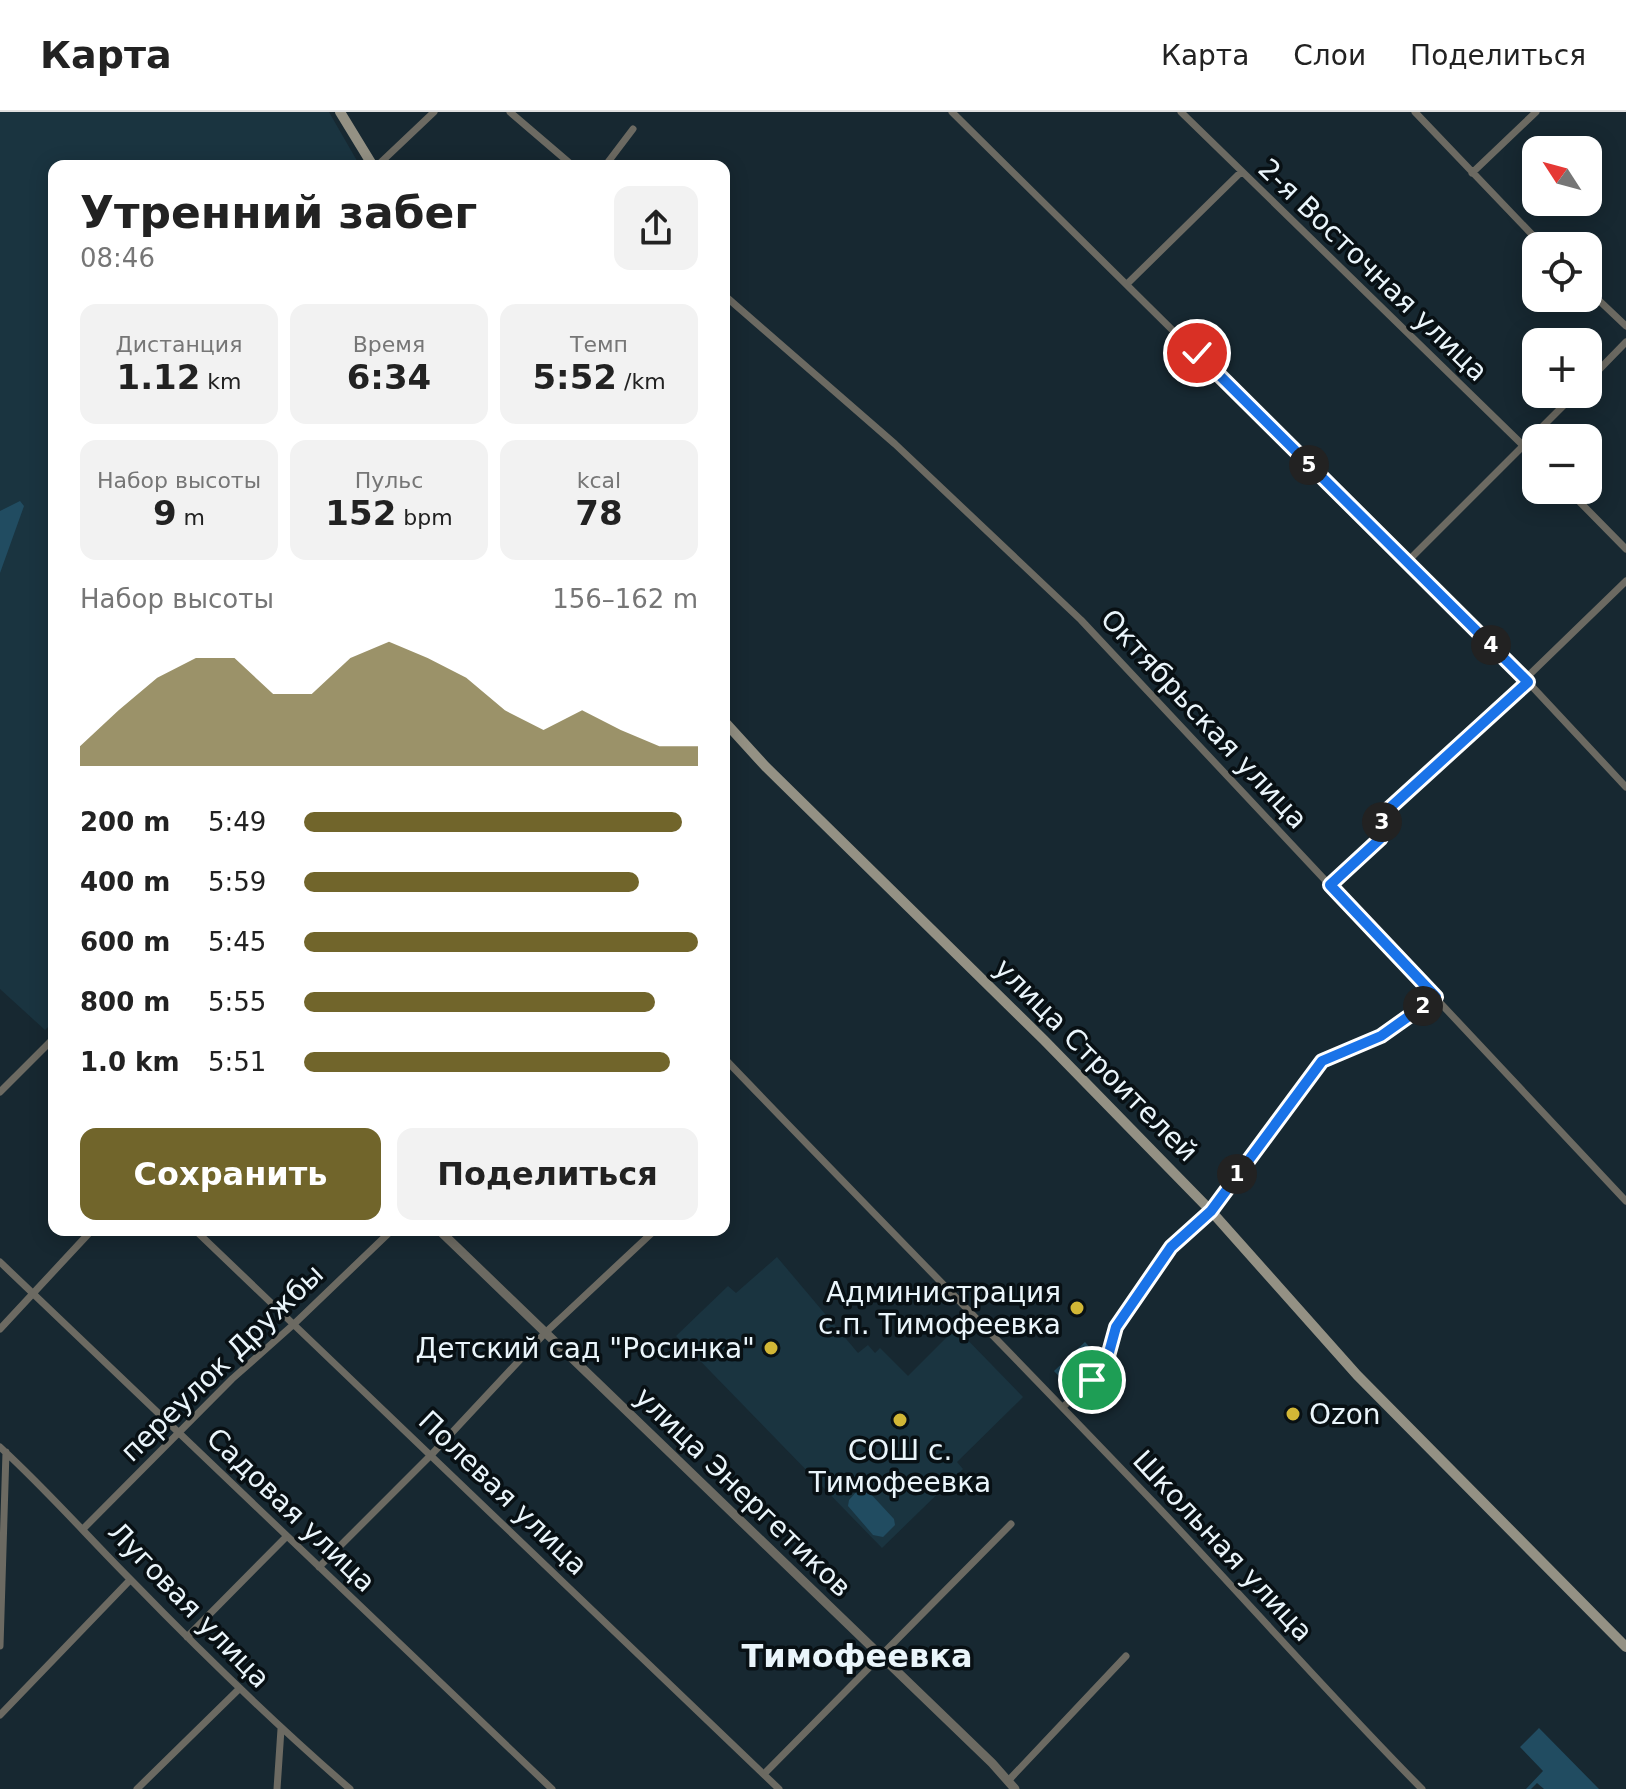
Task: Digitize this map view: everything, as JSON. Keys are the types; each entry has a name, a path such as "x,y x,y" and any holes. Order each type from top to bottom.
{"main road":[{"path":"340,112 371,160"},
{"name":"улица Строителей","path":"730,727 1211,1211 1357,1375 1626,1647"}],"street":[{"path":"382,160 434,112"},
{"path":"510,112 566,160"},
{"path":"952,112 1527,680 1626,787"},
{"name":"2-я Восточная улица","path":"1181,112 1522,444"},
{"path":"1415,112 1529,232"},
{"path":"1472,173 1536,112"},
{"path":"610,160 633,129"},
{"path":"1127,284 1241,172"},
{"name":"Октябрьская улица","path":"730,300 895,444 1081,620 1626,1201"},
{"path":"1602,303 1626,326"},
{"path":"1602,367 1626,342"},
{"path":"1546,424 1561,408"},
{"path":"1407,562 1522,448"},
{"path":"1582,504 1626,549"},
{"path":"1330,885 1381,838 1382,815 1527,680 1626,581"},
{"path":"1063,1407 1105,1367 1116,1327 1171,1247 1211,1211 1322,1061 1381,1036 1436,997"},
{"path":"0,1092 48,1044"},
{"name":"Школьная улица","path":"730,1064 1063,1407 1219,1571 1336,1702 1422,1789"},
{"path":"0,1329 86,1236"},
{"name":"Полевая улица","path":"201,1236 779,1789"},
{"name":"переулок Дружбы","path":"84,1528 232,1379 386,1236"},
{"name":"улица Энергетиков","path":"445,1236 881,1655 1011,1785"},
{"path":"319,1567 432,1454 545,1333 649,1236"},
{"name":"Садовая улица","path":"0,1262 552,1789"},
{"path":"0,1646 3,1449"},
{"name":"Луговая улица","path":"3,1449 239,1689 350,1789"},
{"path":"764,1774 1011,1524"},
{"path":"187,1637 287,1536"},
{"path":"0,1715 130,1580"},
{"path":"1011,1785 1126,1656"},
{"path":"137,1789 239,1689"},
{"path":"277,1789 281,1729"}],"shaded area":[{"path":"0,112 329,112 357,160 48,160 48,1027 45,1030 0,989"},
{"path":"20,501 24,506 0,573 0,511"},
{"name":"СОШ с. Тимофеевка","path":"777,1257 858,1353 868,1345 875,1353 880,1348 908,1376 956,1328 1023,1397 957,1462 963,1469 882,1548 676,1336 728,1286 736,1293"},
{"path":"1085,1342 1103,1362 1073,1391 1054,1371"},
{"path":"858,1490 868,1491 894,1519 895,1525 883,1537 873,1535 848,1506"},
{"path":"1539,1728 1599,1789 1544,1789 1537,1783 1526,1789 1543,1771 1520,1747"}],"place":[{"name":"Администрация с.п. Тимофеевка","path":"1077,1308"},
{"name":"Детский сад \"Росинка\"","path":"771,1348"},
{"name":"Ozon","path":"1293,1414"},
{"name":"СОШ с. Тимофеевка","path":"900,1420"}],"district":[{"name":"Тимофеевка","path":"857,1656"}],"route":[{"path":"1092,1380 1105,1367 1116,1327 1171,1247 1211,1211 1322,1061 1381,1036 1436,997 1330,885 1381,838 1382,815 1528,682 1197,353"}]}
